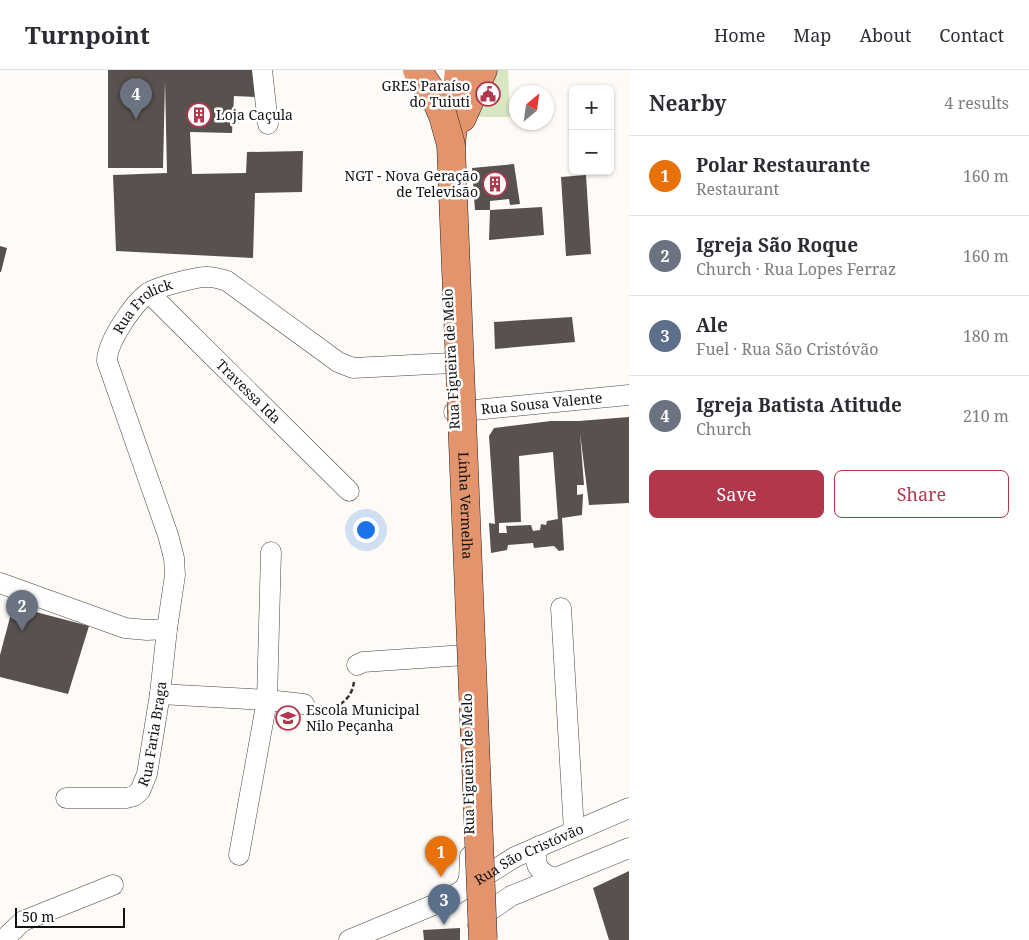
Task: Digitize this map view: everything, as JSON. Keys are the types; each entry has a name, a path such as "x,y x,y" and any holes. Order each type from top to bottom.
{"highway":[{"path":"417,70 433,93 453,140"},
{"name":"Linha Vermelha","path":"459,70 453,140 481,937"},
{"name":"Linha Vermelha","path":"453,140 465,70"},
{"path":"453,140 484,70"}],"street":[{"path":"262,70 268,124"},
{"name":"Rua Figueira de Melo","path":"438,70 465,655 470,868 468,879 456,893"},
{"name":"Rua Frolick","path":"167,629 175,575 174,558 168,535 106,361 112,342 133,309 149,293 158,288 206,276 218,278 227,281 338,362 353,368 452,363"},
{"name":"Travessa Ida","path":"149,293 349,491"},
{"name":"Rua Sousa Valente","path":"454,412 629,395"},
{"path":"239,855 267,700 271,552"},
{"path":"0,583 125,628 167,629"},
{"path":"561,608 574,831"},
{"name":"Rua Faria Braga","path":"66,798 126,798 134,796 140,791 147,774 160,694 167,629"},
{"path":"356,671 363,662 465,655"},
{"path":"160,694 304,704"},
{"name":"Rua São Cristóvão","path":"349,940 456,893 514,857 629,808"},
{"path":"539,846 536,855 537,866 544,874 554,878"},
{"name":"Rua São Cristóvão","path":"481,937 488,912 504,900 629,848"},
{"path":"3,940 23,921 113,885"},
{"path":"456,893 456,901 468,909 475,919 481,937"}],"path":[{"path":"304,704 335,708 346,701 352,690 356,671"}],"green space":[{"name":"GRES Paraíso do Tuiuti","path":"472,70 508,70 509,117 462,117"}],"building":[{"path":"108,70 254,70 256,97 234,96 232,133 190,132 192,174 246,173 247,152 303,151 302,192 255,193 253,258 116,251 113,175 167,173 165,81 163,168 108,168"},
{"name":"NGT - Nova Geração de Televisão","path":"514,164 520,204 510,205 509,199 490,201 490,210 475,210 472,168"},
{"path":"586,175 591,254 566,256 561,177"},
{"path":"542,207 544,235 489,240 490,210"},
{"path":"0,246 7,248 1,272 0,272"},
{"path":"572,317 575,342 495,349 494,322"},
{"path":"629,417 629,503 589,505 580,433 584,485 577,485 577,495 583,494 582,515 562,518 564,550 559,551 554,546 534,548 533,543 508,545 507,550 491,553 489,523 495,524 489,436 494,428 551,421","holes":["553,452 558,519 547,521 546,525 541,524 540,530 533,531 531,525 506,526 507,533 499,533 499,523 521,522 519,456"]},
{"path":"13,606 89,626 68,694 0,677 0,655"},
{"path":"629,871 629,940 609,940 593,888"},
{"path":"460,928 460,940 424,940 423,930"}],"place":[{"name":"GRES Paraíso do Tuiuti","path":"488,94"},
{"name":"Loja Caçula","path":"199,115"},
{"name":"Igreja Batista Atitude","path":"136,119"},
{"name":"NGT - Nova Geração de Televisão","path":"495,184"},
{"name":"Igreja São Roque","path":"22,631"},
{"name":"Escola Municipal Nilo Peçanha","path":"288,718"},
{"name":"Polar Restaurante","path":"441,877"},
{"name":"Ale","path":"444,925"}]}
